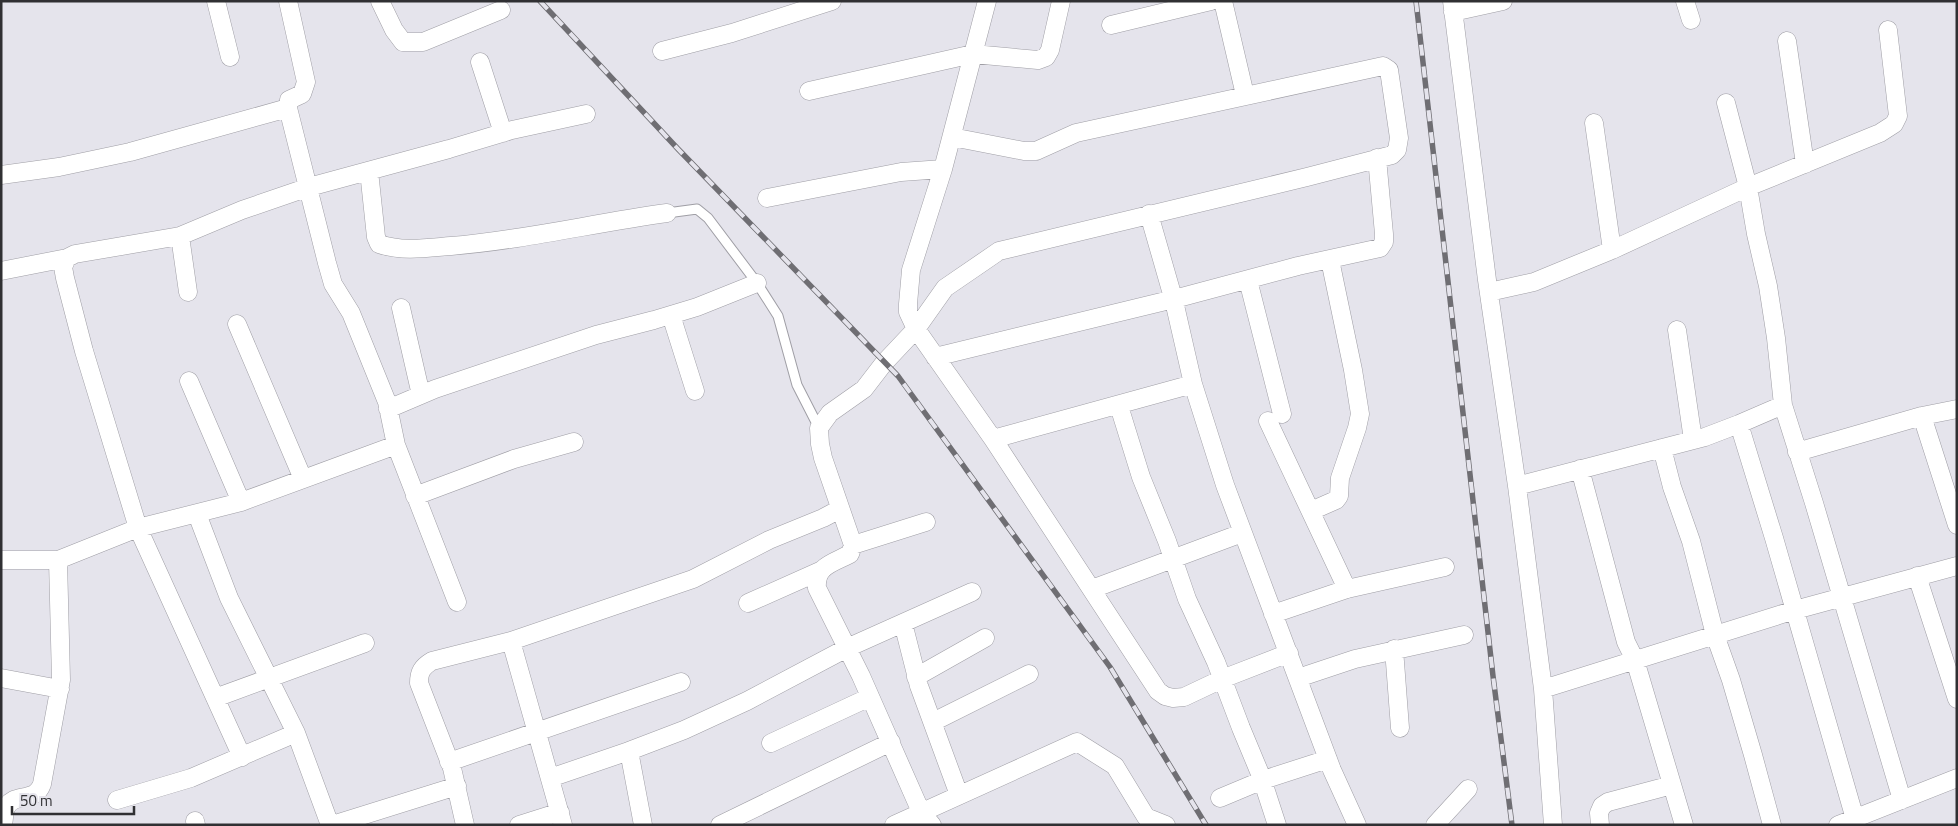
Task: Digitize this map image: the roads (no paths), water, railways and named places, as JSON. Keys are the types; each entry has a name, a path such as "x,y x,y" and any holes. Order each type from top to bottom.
{"street":[{"path":"216,1 230,57"},
{"path":"288,1 306,82 305,90 302,94 289,100 288,108 333,284 352,313 388,409 396,445 457,602"},
{"path":"380,1 394,30 403,42 423,42 501,10"},
{"path":"662,51 732,33 832,1"},
{"path":"986,1 944,169 911,270 908,312 916,330 993,439 1158,691 1165,696 1173,698 1184,697 1222,679 1289,654"},
{"path":"809,91 973,54 1038,60 1046,57 1050,50 1061,1"},
{"path":"1111,25 1211,1"},
{"path":"1223,1 1245,96"},
{"path":"1503,1 1452,6 1543,689 1553,825"},
{"path":"1685,1 1691,20"},
{"path":"1489,292 1534,282 1612,250 1748,187 1880,133 1894,124 1898,116 1888,30"},
{"path":"1787,41 1805,164"},
{"path":"480,62 503,133"},
{"path":"748,603 820,571 850,554 853,546 823,458 819,428 830,413 864,389 884,363 916,330 945,288 999,252 1392,155 1397,150 1399,144 1387,68 1383,66 1076,133 1036,151 1024,151 952,137"},
{"path":"1726,102 1748,187 1768,286 1783,405 1902,800"},
{"path":"1,175 59,167 130,152 288,108"},
{"path":"1,271 67,258 75,254 180,236 242,210 309,187 449,150 503,133 586,114"},
{"path":"1594,123 1612,250"},
{"path":"935,357 1380,248 1384,242 1377,158"},
{"path":"767,198 901,172 944,169"},
{"path":"369,171 376,237 379,244 392,249 492,242 666,213"},
{"path":"1149,214 1174,300 1193,384 1224,486 1328,759 1357,825"},
{"path":"180,236 188,292"},
{"path":"67,258 63,267 65,278 84,351 138,528 242,757"},
{"path":"1310,511 1336,500 1339,496 1340,478 1360,414 1353,370 1330,260"},
{"path":"1248,280 1275,417 1310,511 1347,589"},
{"path":"388,409 422,395 596,335 697,307 757,283"},
{"path":"400,308 422,395"},
{"path":"671,315 695,391"},
{"path":"237,324 303,479"},
{"path":"1677,330 1693,440"},
{"path":"190,381 241,502"},
{"path":"993,439 1119,406 1193,384"},
{"path":"1517,486 1693,440 1739,424 1783,405"},
{"path":"1119,406 1141,477 1173,558 1187,600 1222,679 1263,780 1277,825"},
{"path":"1797,452 1922,416 1957,409"},
{"path":"1922,416 1957,525"},
{"path":"1739,424 1855,819"},
{"path":"415,496 514,459 574,442"},
{"path":"1,560 58,560 138,528 241,502 396,445"},
{"path":"1662,448 1672,487 1691,541 1716,635 1748,736 1772,825"},
{"path":"1580,469 1626,642 1635,660 1684,825"},
{"path":"465,825 457,786 449,762 418,684 419,674 424,666 432,661 511,641 693,579 769,540 840,510"},
{"path":"196,514 229,598 296,733 331,825 457,786"},
{"path":"853,546 926,522"},
{"path":"1092,589 1242,533"},
{"path":"3,825 4,807 12,800 35,795 39,791 60,689 58,560"},
{"path":"1543,689 1795,610 1957,566"},
{"path":"1273,614 1347,589 1445,567"},
{"path":"820,571 816,580 817,588 927,818"},
{"path":"1917,576 1957,699"},
{"path":"550,778 684,730 747,702 847,648 972,592"},
{"path":"903,623 916,677 959,795"},
{"path":"1298,678 1355,659 1464,635"},
{"path":"916,677 986,638"},
{"path":"511,641 562,818 519,825"},
{"path":"215,698 365,643"},
{"path":"1394,649 1400,728"},
{"path":"932,722 1029,674"},
{"path":"1,678 60,689"},
{"path":"449,762 538,733 681,682"},
{"path":"771,743 870,697"},
{"path":"117,800 191,778 296,733"},
{"path":"720,825 890,742"},
{"path":"894,825 927,818 959,795 1077,742 1115,766 1146,817 1166,825"},
{"path":"629,751 643,825"},
{"path":"1220,798 1263,780 1328,759"},
{"path":"1838,825 1957,778"},
{"path":"1600,825 1599,813 1602,806 1608,802 1672,785"},
{"path":"1435,825 1468,789"}],"lane":[{"path":"666,213 697,210 708,218 757,283 778,316 797,385 819,428"}],"railway":[{"path":"540,1 678,149 898,376 1110,667 1206,825"},
{"path":"1416,1 1493,676 1512,825"}]}
